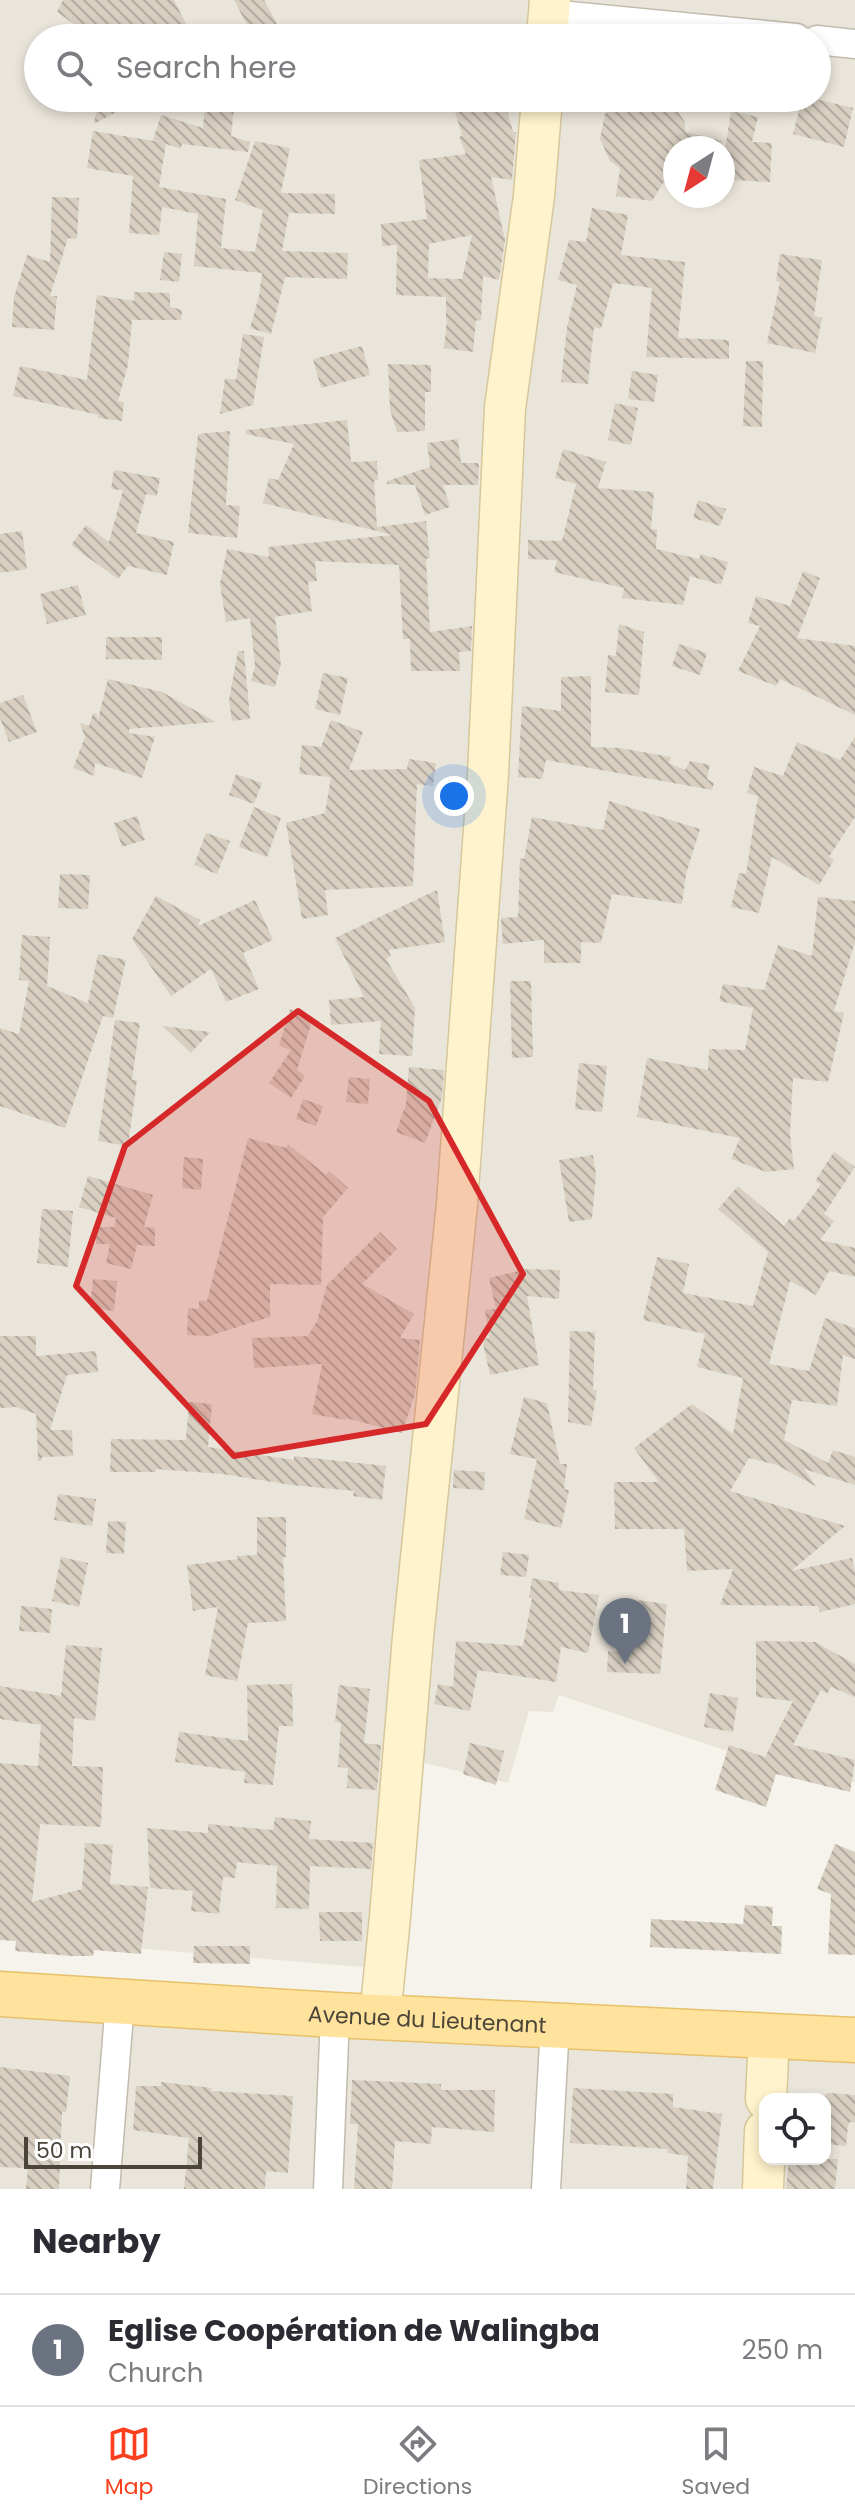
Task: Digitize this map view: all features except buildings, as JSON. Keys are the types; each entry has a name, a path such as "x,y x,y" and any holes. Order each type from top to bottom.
{"main road":[{"name":"Avenue du Lieutenant","path":"0,1994 335,2015 855,2040"}],"street":[{"path":"549,17 631,24"},
{"path":"831,41 855,44"},
{"path":"380,2017 413,1637 457,1204 488,774 505,408 534,196 541,112"},
{"path":"105,2189 120,2002"},
{"path":"328,2189 335,2015"},
{"path":"546,2189 555,2024"},
{"path":"766,2093 769,2035"},
{"path":"763,2189 764,2165"}],"highlighted area":[{"path":"298,1011 429,1101 523,1274 426,1424 234,1456 76,1286 125,1146"}],"shaded area":[{"path":"0,0 855,0 855,1782 793,1773 559,1695 553,1712 529,1711 508,1783 395,1756 376,1968 0,1937"},
{"path":"0,2001 855,2051 855,2189 0,2189"}],"place":[{"name":"Eglise Coopération de Walingba","path":"625,1664"}]}
